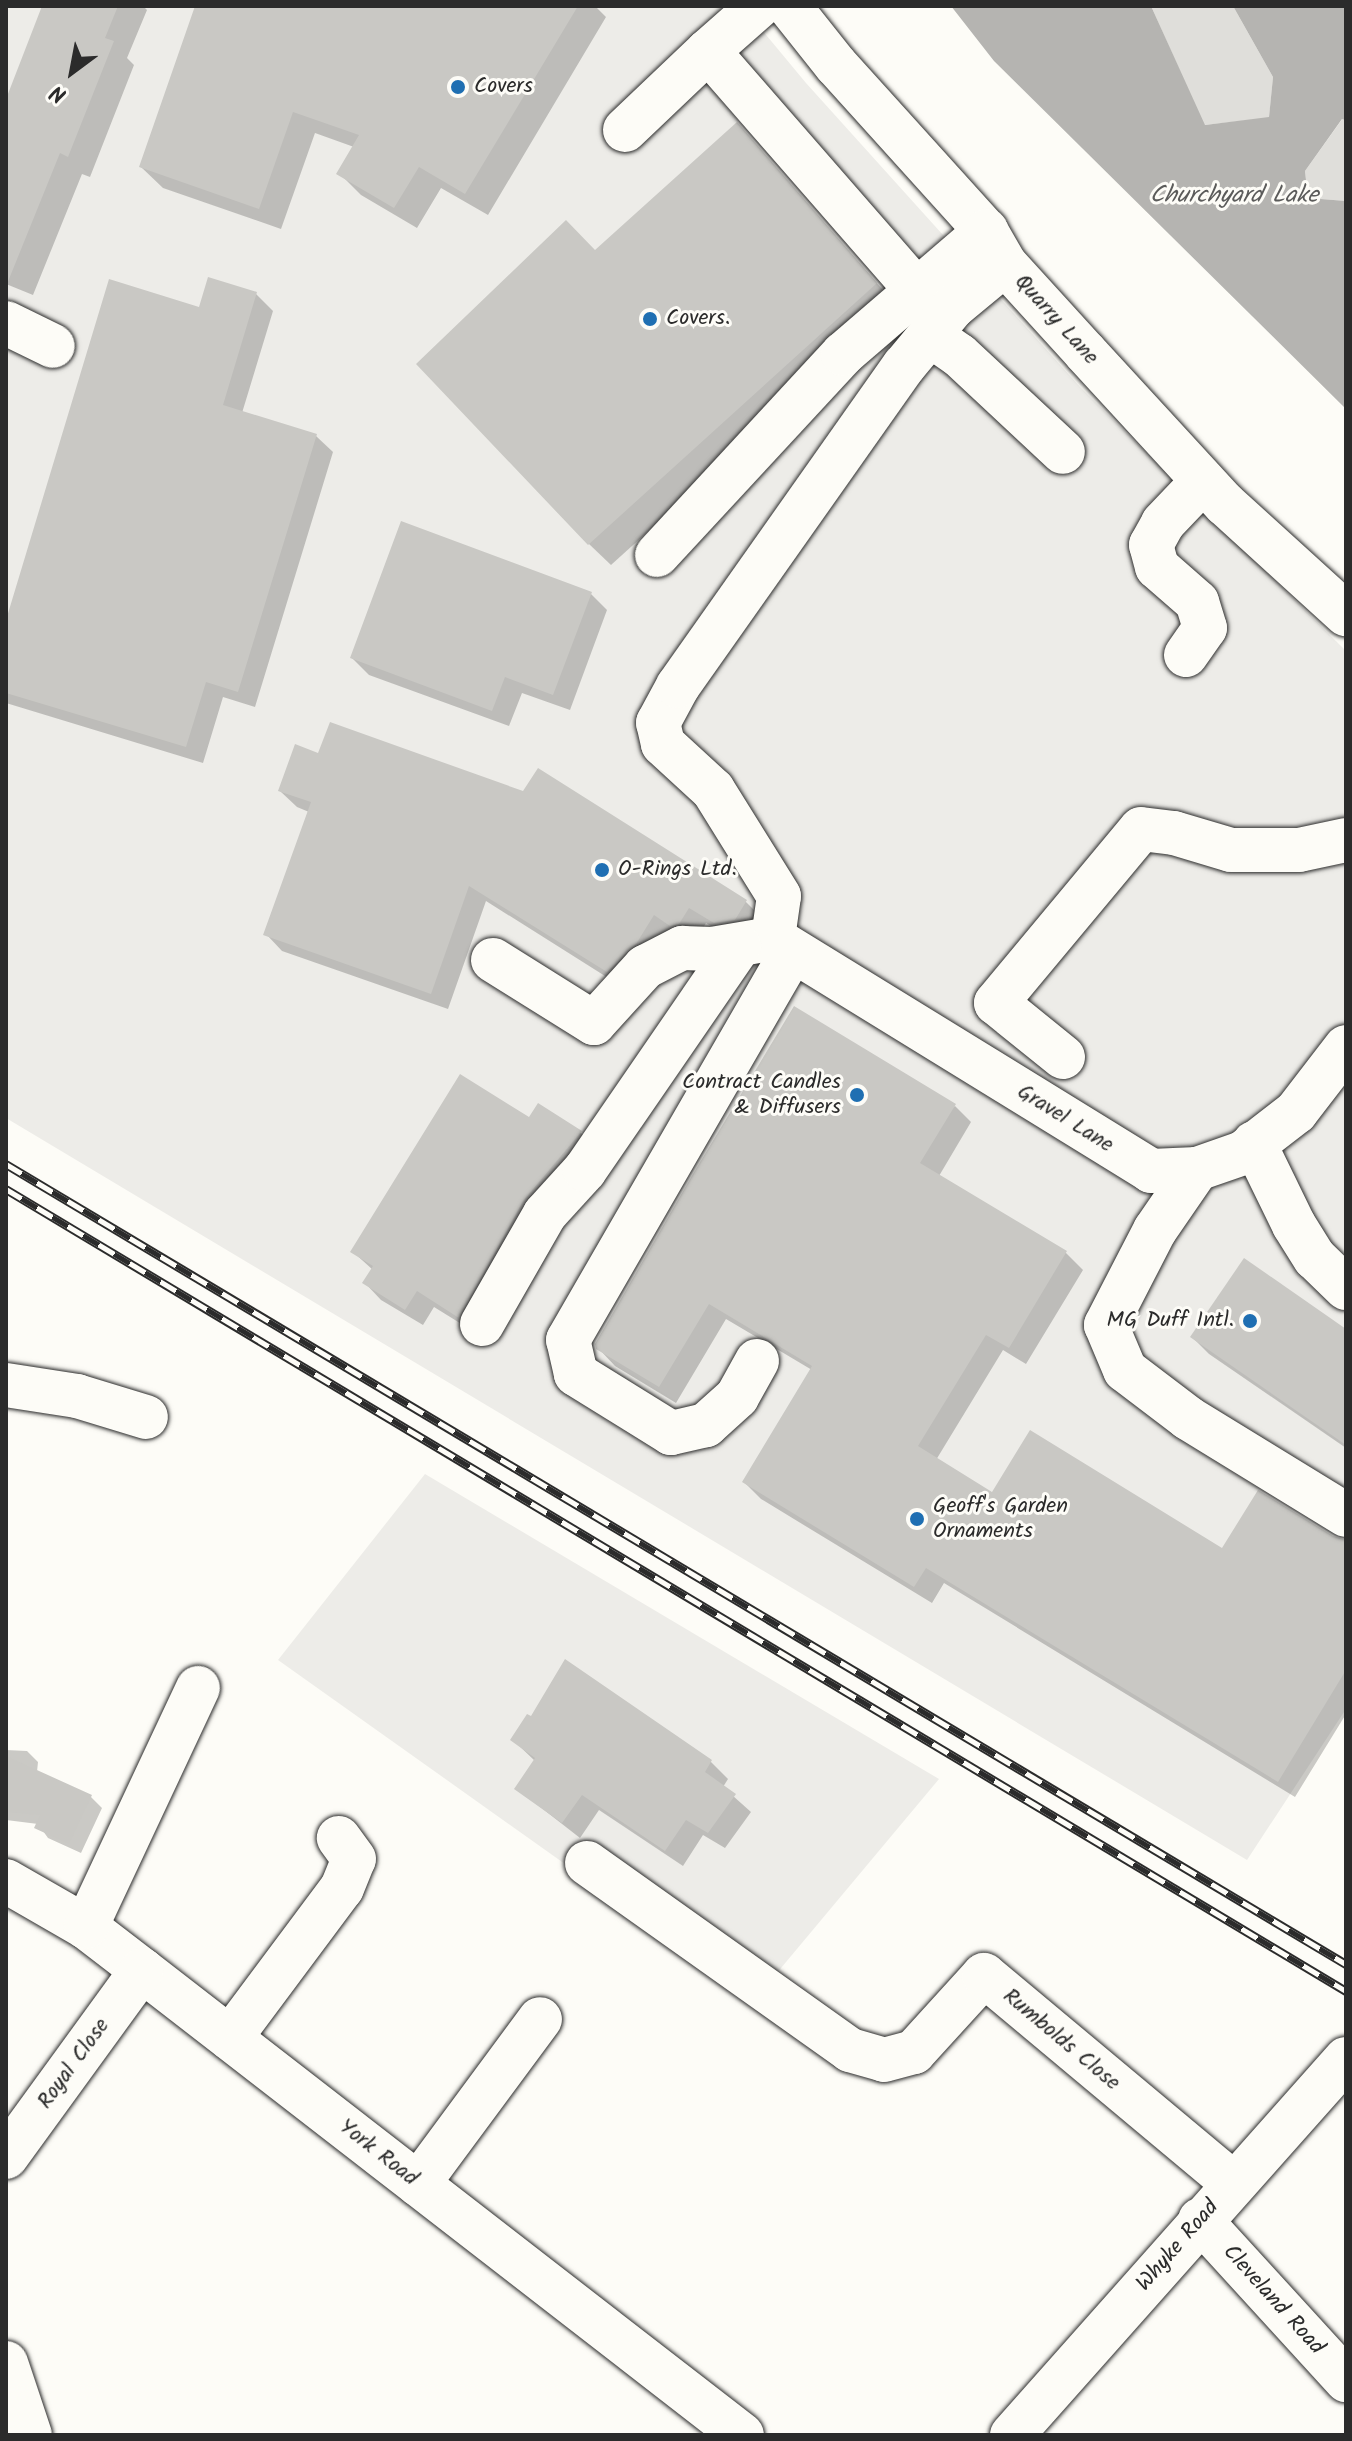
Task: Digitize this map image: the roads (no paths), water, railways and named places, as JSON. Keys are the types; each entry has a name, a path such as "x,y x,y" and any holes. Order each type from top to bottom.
{"street":[{"path":"625,130 759,6"},
{"name":"Quarry Lane","path":"789,6 836,65 995,248 1203,481 1346,614"},
{"path":"708,51 917,291"},
{"path":"657,555 843,354 917,291 995,248"},
{"path":"757,1361 737,1397 706,1425 671,1433 576,1374 568,1340 768,945 779,896 713,790 663,744 658,723 678,686 904,366 953,307 995,248"},
{"path":"6,323 53,346"},
{"path":"930,335 959,355 1063,452"},
{"path":"1186,655 1205,628 1197,602 1157,567 1151,545 1163,523 1203,481"},
{"path":"1063,1057 996,1003 1141,829 1174,833 1231,850 1299,850 1346,840"},
{"path":"493,960 594,1023 645,967 682,948 768,945"},
{"path":"482,1324 545,1214 585,1170 768,945"},
{"name":"Gravel Lane","path":"768,945 1151,1171 1197,1169 1243,1153 1296,1112 1346,1047"},
{"path":"1254,1143 1294,1225 1315,1258 1346,1288"},
{"path":"1197,1169 1155,1230 1106,1325 1125,1370 1188,1418 1346,1515"},
{"path":"6,1385 77,1396 146,1417"},
{"path":"86,1927 198,1688"},
{"path":"230,2038 342,1888 354,1859 339,1838"},
{"name":"Rumbolds Close","path":"587,1863 850,2050 884,2060 914,2052 984,1975 1233,2183"},
{"name":"York Road","path":"6,1881 86,1927 742,2435"},
{"name":"Royal Close","path":"6,2157 142,1970"},
{"path":"418,2184 540,2019"},
{"name":"Whyke Road","path":"1012,2435 1346,2059"},
{"name":"Cleveland Road","path":"1200,2220 1346,2380"},
{"path":"6,2363 30,2435"}],"water":[{"name":"Churchyard Lake","path":"951,6 1151,6 1205,125 1269,117 1273,77 1233,6 1346,6 1346,120 1342,119 1305,171 1308,198 1346,201 1346,409 994,61"}],"railway":[{"path":"6,1164 1346,1964"},
{"path":"6,1189 1346,1991"}],"place":[{"name":"Covers","path":"458,87"},
{"name":"Covers.","path":"650,319"},
{"name":"O-Rings Ltd.","path":"602,870"},
{"name":"Contract Candles & Diffusers","path":"857,1095"},
{"name":"MG Duff Intl.","path":"1250,1321"},
{"name":"Geoff's Garden Ornaments","path":"917,1519"}]}
